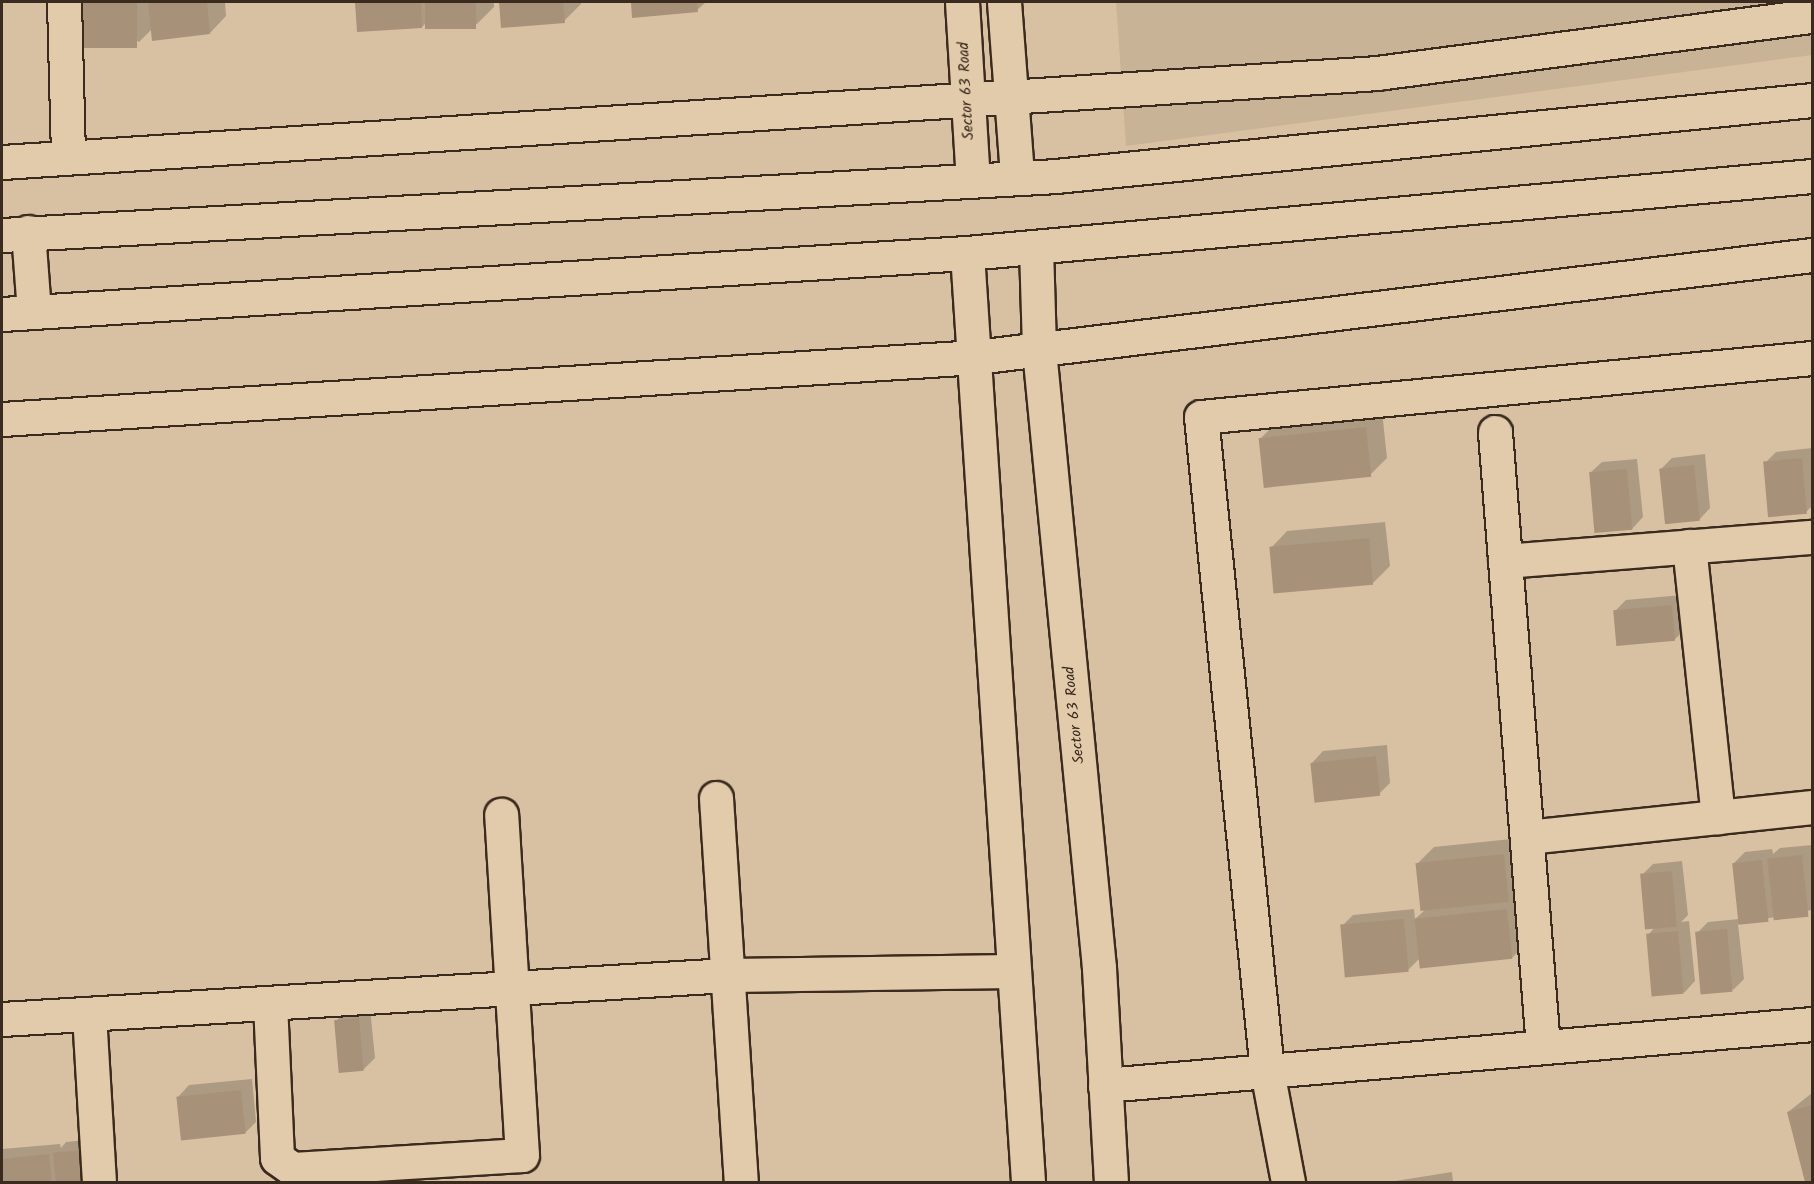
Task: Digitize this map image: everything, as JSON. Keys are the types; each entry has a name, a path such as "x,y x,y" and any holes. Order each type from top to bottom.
{"street":[{"path":"64,2 68,157"},
{"name":"Sector 63 Road","path":"962,2 973,180"},
{"path":"1004,2 1017,175"},
{"path":"2,162 1377,73 1812,16"},
{"path":"34,312 15,234 973,180 1244,160 1812,100"},
{"path":"2,314 967,253 1812,176"},
{"name":"Sector 63 Road","path":"1036,247 1039,350 1099,968 1111,1182"},
{"path":"967,253 976,357 1028,1182"},
{"path":"2,420 976,357 1812,255"},
{"path":"1288,1182 1267,1071 1201,417 1812,358"},
{"path":"1495,432 1543,1047"},
{"path":"1505,561 1812,537"},
{"path":"1689,546 1718,817"},
{"path":"716,798 741,1182"},
{"path":"1527,837 1812,807"},
{"path":"270,1003 277,1158 293,1169 522,1155 501,815"},
{"path":"2,1019 728,975 1014,971"},
{"path":"89,1014 99,1182"},
{"path":"1105,1085 1812,1024"}],"shaded area":[{"path":"1116,2 1812,2 1812,55 1126,146"}],"building":[{"path":"76,2 137,2 137,48 76,48"},
{"path":"148,2 207,2 210,34 152,41"},
{"path":"355,2 421,2 422,28 357,32"},
{"path":"425,2 476,2 476,29 425,29"},
{"path":"499,2 563,2 565,23 501,28"},
{"path":"631,2 697,2 698,12 632,18"},
{"path":"1366,427 1371,477 1264,488 1259,438"},
{"path":"1802,458 1807,514 1768,517 1763,461"},
{"path":"1694,465 1700,521 1665,524 1659,469"},
{"path":"1627,469 1632,530 1594,533 1589,472"},
{"path":"1369,538 1373,585 1273,594 1269,547"},
{"path":"1672,605 1675,641 1616,646 1613,610"},
{"path":"1376,756 1380,796 1315,803 1310,763"},
{"path":"1504,854 1509,902 1421,911 1415,863"},
{"path":"1802,855 1808,917 1774,920 1767,859"},
{"path":"1762,860 1768,922 1739,925 1732,863"},
{"path":"1672,871 1677,927 1645,930 1640,874"},
{"path":"1507,909 1512,959 1420,968 1415,919"},
{"path":"1404,919 1409,972 1345,977 1340,925"},
{"path":"1727,929 1732,992 1701,995 1695,932"},
{"path":"1678,931 1683,994 1652,997 1646,934"},
{"path":"359,1018 364,1071 339,1073 334,1020"},
{"path":"241,1090 246,1134 181,1141 176,1097"},
{"path":"1812,1105 1812,1182 1805,1182 1787,1112"},
{"path":"95,1149 98,1182 56,1182 53,1153"},
{"path":"49,1154 52,1182 2,1182 2,1159"}]}
